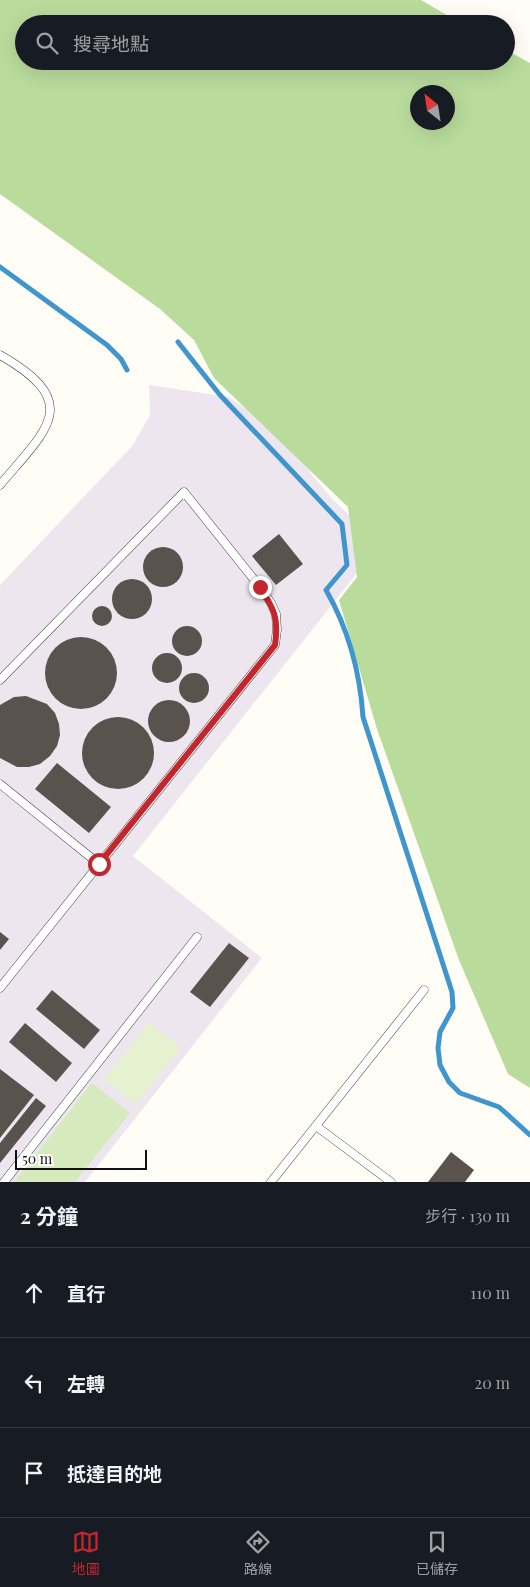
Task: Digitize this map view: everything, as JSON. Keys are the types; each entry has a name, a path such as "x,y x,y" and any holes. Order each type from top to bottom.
{"lane":[{"path":"0,356 30,374 43,389 49,400 51,416 42,435 0,485"},
{"path":"0,680 184,492 260,587 276,614 277,630 275,645 0,988"},
{"path":"0,784 99,864"},
{"path":"4,1182 197,937"},
{"path":"271,1182 424,990"},
{"path":"316,1126 391,1182"}],"shaded area":[{"path":"149,385 229,397 252,413 304,459 311,474 334,501 369,533 376,549 133,856 262,958 85,1182 0,1182 0,585 133,445 150,415"}],"green space":[{"path":"0,0 421,0 447,15 15,15 15,70 515,70 515,55 530,63 530,1088 508,1074 459,960 377,729 339,600 357,577 348,507 214,378 194,340 160,309 0,194"},
{"path":"149,1023 181,1048 136,1104 104,1079"},
{"path":"92,1083 130,1113 75,1182 14,1182"}],"building":[{"path":"279,534 303,564 276,585 252,556"},
{"path":"167,547 174,550 180,556 183,567 182,575 174,584 167,587 159,587 152,584 144,575 143,563 146,556 155,548"},
{"path":"136,579 143,582 149,588 152,599 151,607 143,616 136,619 128,619 121,616 113,607 112,595 115,588 124,580"},
{"path":"102,606 109,609 112,616 109,623 102,626 95,623 92,616 95,609"},
{"path":"187,626 198,630 202,641 198,652 187,656 176,652 172,641 176,630"},
{"path":"81,637 101,643 111,653 117,673 111,693 101,703 81,709 61,703 51,693 45,673 51,653 61,643"},
{"path":"167,653 178,657 182,668 178,679 167,683 156,679 152,668 156,657"},
{"path":"194,673 205,677 209,688 205,699 194,703 183,699 179,688 183,677"},
{"path":"26,696 47,704 55,713 60,735 57,746 50,756 40,764 29,767 17,767 0,758 0,705 14,697"},
{"path":"173,700 181,703 187,709 190,721 187,733 181,739 165,742 157,739 151,733 148,717 151,709 157,703"},
{"path":"118,717 138,723 148,733 154,753 148,773 138,783 118,789 98,783 88,773 82,753 88,733 98,723"},
{"path":"57,763 111,807 89,833 35,789"},
{"path":"0,932 9,939 0,950"},
{"path":"229,943 249,958 210,1007 190,992"},
{"path":"52,990 100,1030 84,1049 36,1009"},
{"path":"25,1023 72,1063 56,1082 9,1042"},
{"path":"0,1069 34,1095 0,1138"},
{"path":"36,1098 46,1106 0,1163 0,1143"},
{"path":"451,1152 474,1170 465,1182 428,1182"}],"waterway":[{"path":"0,267 107,345 121,359 127,370"},
{"path":"178,342 220,395 342,524 347,565 326,590 347,636 356,668 363,717 452,992 453,1008 440,1032 438,1048 440,1065 449,1082 460,1093 499,1107 530,1135"}],"route":[{"path":"99,864 275,645 277,630 276,614 260,587"}]}
